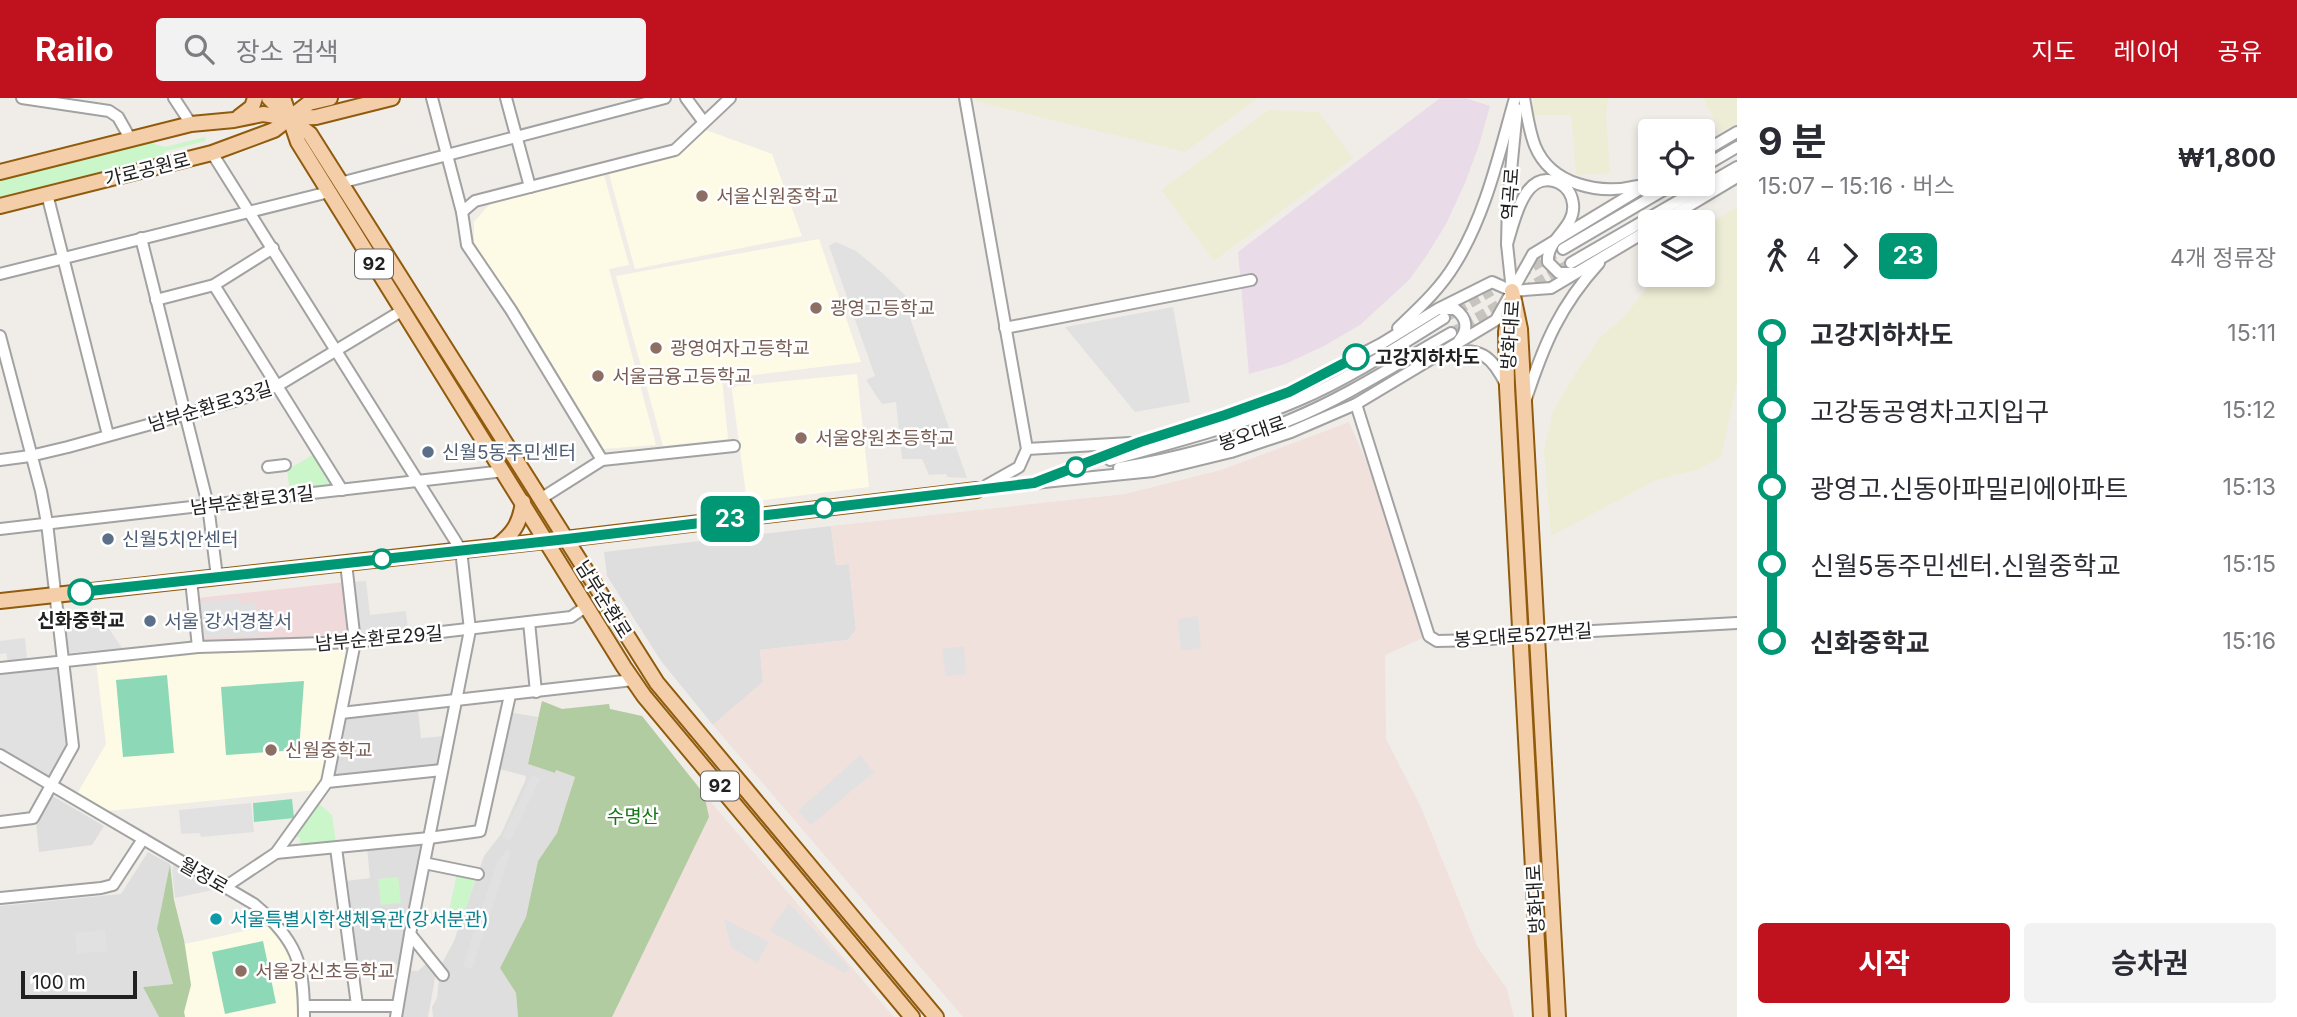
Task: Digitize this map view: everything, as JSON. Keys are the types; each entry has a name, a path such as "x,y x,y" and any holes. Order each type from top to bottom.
{"main road":[{"path":"234,120 246,114 255,98"},
{"name":"남부순환로","path":"269,98 289,118"},
{"name":"남부순환로","path":"283,98 298,142 335,188 540,496 657,684 936,1017"},
{"name":"가로공원로","path":"0,206 212,153 274,130 309,103 330,98"},
{"name":"가로공원로","path":"0,172 191,124 263,114 289,118 316,117 392,98"},
{"name":"남부순환로","path":"335,188 403,310 633,680 912,1017"},
{"name":"방화대로","path":"1512,291 1506,332 1507,387 1541,1017"},
{"name":"방화대로","path":"1512,291 1520,329 1558,1017"},
{"path":"513,487 519,487 533,504 538,502 540,496"},
{"path":"0,601 567,539 977,490"},
{"path":"497,546 514,531 521,516 523,502"},
{"path":"576,589 578,584 582,583 602,610 612,611"}],"street":[{"path":"22,98 109,111 118,117 131,140"},
{"path":"174,98 191,124"},
{"path":"432,98 462,212 467,245 511,310 602,460"},
{"path":"506,98 530,187"},
{"path":"0,274 250,211 446,154 665,98"},
{"path":"685,98 703,121"},
{"path":"462,212 475,201 675,150 730,98"},
{"path":"965,98 1027,449 1019,467 977,490"},
{"path":"1381,344 1421,307 1455,264 1483,206 1517,98"},
{"name":"역곡로","path":"1512,291 1507,244 1517,98"},
{"path":"1524,98 1536,148 1556,172 1590,189 1607,191 1638,185"},
{"path":"1715,145 1737,132"},
{"path":"1715,160 1737,147"},
{"path":"212,153 461,550 470,630 397,1012"},
{"path":"1507,244 1525,194 1534,184 1549,180 1565,187 1573,202 1571,217 1549,247 1548,262 1559,273 1567,274 1737,167"},
{"path":"1682,210 1737,177"},
{"path":"1034,483 1153,471 1231,452 1291,432 1356,404 1496,320 1533,254 1638,190"},
{"path":"47,194 108,435"},
{"path":"1563,249 1654,196"},
{"path":"1034,483 1140,442 1289,392 1441,314 1492,282 1512,291 1551,288 1574,268 1605,256 1638,236"},
{"path":"141,238 208,505 217,577"},
{"path":"156,300 214,285 273,248"},
{"path":"1523,408 1559,317 1570,298 1605,256"},
{"path":"1005,328 1251,281"},
{"path":"214,285 342,489"},
{"path":"1441,314 1455,309 1465,319 1464,335 1457,344"},
{"name":"남부순환로33길","path":"0,460 30,456 185,415 277,386 403,310"},
{"name":"봉오대로","path":"1034,483 1255,418 1301,399 1346,377 1441,314"},
{"name":"봉오대로","path":"977,490 1152,463 1242,438 1291,420 1348,392 1451,332"},
{"path":"0,336 47,523 73,746 33,818 0,822"},
{"path":"1432,359 1464,350 1473,351 1495,365 1507,387"},
{"name":"봉오대로527번길","path":"1356,404 1429,636 1437,641 1737,623"},
{"path":"1027,449 1140,442"},
{"path":"540,496 602,460 734,446"},
{"name":"남부순환로31길","path":"268,467 285,465"},
{"name":"남부순환로31길","path":"0,528 503,471"},
{"path":"225,887 276,853 327,782 355,642 346,563"},
{"path":"191,580 198,647"},
{"name":"남부순환로29길","path":"0,668 198,647 355,642 470,630 570,617 587,606"},
{"path":"529,622 536,692"},
{"path":"341,713 633,680"},
{"path":"276,853 480,831 510,695"},
{"name":"월정로","path":"0,754 254,904 272,919 296,952 301,972 304,1012 358,1005 397,1012"},
{"path":"327,782 442,771"},
{"path":"0,898 113,885 143,839"},
{"path":"337,848 358,1005"},
{"path":"424,863 478,874"},
{"path":"410,934 443,975"}],"shaded area":[{"path":"1440,98 1465,98 1490,106 1465,183 1446,224 1427,255 1409,280 1360,325 1285,364 1249,374 1238,252"},
{"path":"706,130 772,154 802,236 635,269 609,174 678,155"},
{"name":"서울금융고등학교","path":"604,175 629,265 609,269 656,445 603,449 516,306 474,244 474,222 490,204"},
{"path":"819,239 861,362 722,379 728,439 663,446 616,276"},
{"path":"836,242 856,251 910,300 911,321 967,478 947,477 946,474 929,475 922,459 902,459 896,402 882,404 866,380 875,376 829,246"},
{"path":"1173,307 1190,402 1135,412 1065,327"},
{"name":"서울양원초등학교","path":"857,374 869,487 755,501 746,494 732,390 736,386"},
{"path":"1349,422 1376,483 1425,637 1385,655 1386,739 1421,807 1477,946 1507,989 1514,1017 963,1017 713,725 763,682 760,650 848,640 856,630 849,564 836,565 831,526 1125,494 1221,470"},
{"path":"831,526 836,565 849,564 856,630 848,640 760,650 763,682 713,725 661,661 607,576 604,552"},
{"path":"366,581 370,615 406,611 408,631 363,636 358,631 352,582"},
{"path":"346,582 351,631 345,637 202,642 197,598"},
{"path":"238,598 240,604 256,602 260,636 204,638 200,602"},
{"path":"105,609 107,626 122,648 68,653 64,613"},
{"path":"1198,616 1201,648 1181,651 1178,619"},
{"path":"25,638 27,659 8,662 6,653 0,654 0,641"},
{"path":"964,646 966,674 946,676 942,649"},
{"path":"345,647 348,651 324,779 315,790 107,811 77,794 106,744 96,662 205,651"},
{"path":"61,664 69,744 50,779 0,748 0,671"},
{"path":"542,701 562,709 609,704 610,709 642,716 704,794 894,1017 518,1017 516,993 500,968 526,917 538,861 557,833 575,777 528,764"},
{"path":"418,710 421,738 445,736 439,766 333,776 344,717"},
{"path":"508,712 538,717 528,764 575,777 557,833 538,862 526,917 501,968 516,993 518,1017 433,1017 432,1007 437,998 440,967 454,941 484,856 501,834 525,781 526,776 496,768"},
{"path":"860,755 874,772 811,825 798,811"},
{"path":"532,775 540,779 510,841 502,837"},
{"path":"51,795 104,826 92,845 39,852 36,822"},
{"path":"251,803 254,832 201,837 200,833 181,834 179,810"},
{"path":"418,843 423,848 399,964 356,970 346,881 370,878 367,848"},
{"path":"507,850 511,851 472,969 463,966 497,862"},
{"path":"148,852 170,864 157,930 173,984 143,987 159,1017 0,1017 0,906 121,894"},
{"path":"174,864 217,889 175,898 172,870"},
{"path":"789,903 850,969 845,973 770,931"},
{"path":"724,919 769,942 757,963 731,947"},
{"name":"서울강신초등학교","path":"268,926 279,935 291,957 298,989 298,1017 185,1017 191,985 185,944"},
{"path":"105,930 107,951 77,954 75,933"},
{"path":"427,963 436,973 428,1017 398,1017 407,970 418,971"}],"green space":[{"path":"973,98 1258,98 1185,152 974,101"},
{"path":"1534,98 1608,98 1606,114 1610,173 1576,175 1571,115 1533,115"},
{"path":"1703,98 1737,98 1737,123 1721,132"},
{"path":"1269,110 1319,112 1353,158 1214,261 1161,190"},
{"path":"205,137 206,141 166,151 156,161 0,201 0,180 151,143 165,147"},
{"path":"1737,207 1737,382 1721,457 1697,470 1656,480 1551,536 1544,450 1553,411 1600,337 1625,316 1647,287 1715,287 1715,221"},
{"path":"316,453 337,487 290,492 287,470"},
{"path":"167,675 174,753 123,757 116,680"},
{"path":"304,681 299,750 226,755 221,687"},
{"name":"수명산","path":"542,701 562,709 609,704 610,709 642,716 704,794 709,817 612,1017 518,1017 516,993 500,968 526,917 538,861 557,833 575,777 528,764"},
{"path":"292,799 294,818 254,822 253,803"},
{"path":"318,803 332,815 336,844 301,848 300,837 291,838"},
{"path":"170,864 174,900 191,985 185,1017 159,1017 143,987 173,984 157,929"},
{"path":"457,873 476,877 464,914 449,911"},
{"path":"398,877 401,903 381,905 378,879"},
{"path":"263,941 276,1003 225,1014 212,952"}],"tunnel":[{"path":"1520,274 1563,249"},
{"path":"1523,291 1571,263"},
{"path":"1444,318 1507,282"},
{"path":"1451,333 1509,299"}],"bus line":[{"name":"23","path":"81,592 567,539 1034,483 1140,442 1289,392 1356,357"}],"place":[{"name":"서울신원중학교","path":"702,196"},
{"name":"광영고등학교","path":"816,308"},
{"name":"광영여자고등학교","path":"656,348"},
{"name":"고강지하차도","path":"1356,357"},
{"name":"서울금융고등학교","path":"598,376"},
{"name":"서울양원초등학교","path":"801,438"},
{"name":"신월5동주민센터","path":"428,452"},
{"name":"신월5치안센터","path":"108,539"},
{"name":"신화중학교","path":"81,592"},
{"name":"서울 강서경찰서","path":"150,621"},
{"name":"신월중학교","path":"271,750"},
{"name":"서울특별시학생체육관(강서분관)","path":"216,919"},
{"name":"서울강신초등학교","path":"241,971"}]}
